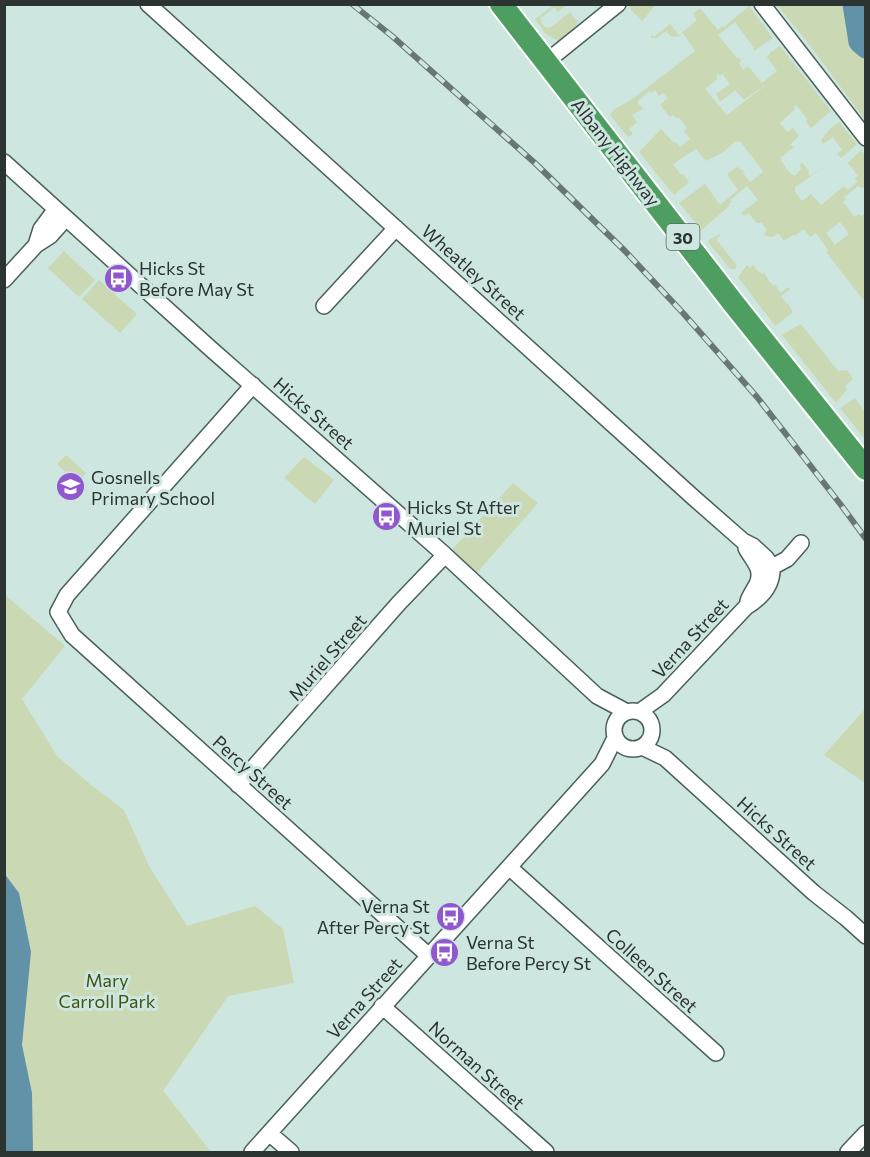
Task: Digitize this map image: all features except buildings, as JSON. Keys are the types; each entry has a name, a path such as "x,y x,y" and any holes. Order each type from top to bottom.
{"highway":[{"name":"Albany Highway","path":"501,4 740,311 864,465"}],"street":[{"name":"Wheatley Street","path":"148,4 742,541 753,546 766,558 766,571"},
{"path":"546,62 618,4"},
{"path":"762,4 866,138"},
{"name":"Hicks Street","path":"4,162 445,555 597,696 633,712"},
{"path":"4,280 36,245 50,236 61,213"},
{"path":"324,306 396,228"},
{"name":"Percy Street","path":"253,385 67,595 58,612 72,635 429,956"},
{"path":"766,571 787,559 801,543"},
{"name":"Muriel Street","path":"238,785 399,603 445,555"},
{"name":"Verna Street","path":"633,712 663,695 746,607 757,601 768,587 772,576 766,571"},
{"name":"Verna Street","path":"652,730 663,695"},
{"name":"Hicks Street","path":"597,696 615,733"},
{"path":"633,712 647,717 652,730 646,744 636,748 624,747 619,743 615,733 618,718 633,712"},
{"name":"Hicks Street","path":"652,730 665,758"},
{"name":"Verna Street","path":"252,1152 602,764 615,733"},
{"name":"Hicks Street","path":"636,748 665,758 866,936"},
{"name":"Verna Street","path":"602,764 636,748"},
{"name":"Colleen Street","path":"509,867 716,1053"},
{"name":"Norman Street","path":"382,1006 546,1152"},
{"path":"269,1133 291,1152"},
{"path":"848,1152 866,1133"}],"green space":[{"path":"563,4 565,6 558,12 554,7 540,19 545,27 550,28 570,12 578,20 573,30 558,41 545,33 535,19 554,5"},
{"path":"629,4 655,5 642,21 631,10"},
{"path":"777,5 865,5 865,120 808,43"},
{"path":"749,6 773,38 754,51 735,22 718,35 737,58 741,60 745,57 739,63 743,70 748,66 762,83 777,71 767,57 780,46 831,111 811,128 796,105 795,109 780,123 787,132 793,128 799,136 790,145 794,147 780,158 790,173 795,176 801,169 802,162 810,176 826,166 795,187 795,192 802,201 811,194 821,205 844,186 848,190 857,182 855,178 858,176 848,163 861,150 865,155 865,189 858,186 844,197 846,200 843,202 855,217 863,214 865,217 865,302 826,252 828,250 816,233 810,237 804,229 784,241 778,233 773,237 766,236 764,233 767,230 762,223 756,223 749,213 744,216 741,213 758,200 747,186 730,200 732,202 729,206 702,230 679,203 705,184 720,205 738,190 728,173 737,167 744,171 743,173 750,182 762,173 763,171 740,141 736,141 722,153 706,161 696,149 673,164 689,182 674,195 639,152 661,129 680,147 690,139 684,131 687,128 679,117 673,115 670,117 660,105 668,98 663,93 659,96 655,90 651,93 649,91 637,102 643,109 632,115 637,122 629,129 633,134 628,137 610,115 613,110 631,100 695,51 683,33 677,37 670,36 666,31 657,38 651,38 651,35 654,37 670,24 679,35 697,20 693,14 700,8 718,30","holes":["727,71 723,75 730,84 716,94 720,102 735,90 744,100 777,76 727,115 705,89 717,79 718,74 720,76","840,222 849,234 835,245 826,233"]},
{"path":"839,122 857,144 841,158 837,154 842,150 833,137 823,144 821,140"},
{"path":"720,234 716,239 737,266 735,269 730,269 709,243 709,240"},
{"path":"64,251 95,280 79,297 48,268"},
{"path":"747,265 750,268 753,265 759,273 764,273 780,293 789,287 790,289 781,296 787,304 789,303 793,312 775,326 738,277"},
{"path":"99,280 137,314 120,333 82,299"},
{"path":"801,324 838,371 847,370 853,379 845,386 847,389 836,403 782,335"},
{"path":"855,398 865,412 864,438 840,408"},
{"path":"66,455 86,473 77,483 57,464"},
{"path":"304,457 334,480 315,504 284,478"},
{"path":"513,483 538,503 475,575 450,552"},
{"name":"Mary Carroll Park","path":"4,594 65,646 22,699 57,756 124,810 149,866 187,926 255,906 283,929 294,983 228,996 163,1091 211,1152 5,1152"},
{"path":"865,709 865,783 824,755"}],"water":[{"path":"4,873 19,893 31,952 22,1045 32,1093 33,1152 5,1152"}],"waterway":[{"path":"853,4 859,42 866,48"}],"railway":[{"path":"352,4 392,36 536,164 625,251 757,397 866,539"}],"place":[{"name":"Hicks St Before May St","path":"118,278"},
{"name":"Gosnells Primary School","path":"70,487"},
{"name":"Hicks St After Muriel St","path":"386,517"},
{"name":"Verna St After Percy St","path":"451,916"},
{"name":"Verna St Before Percy St","path":"445,952"}]}
